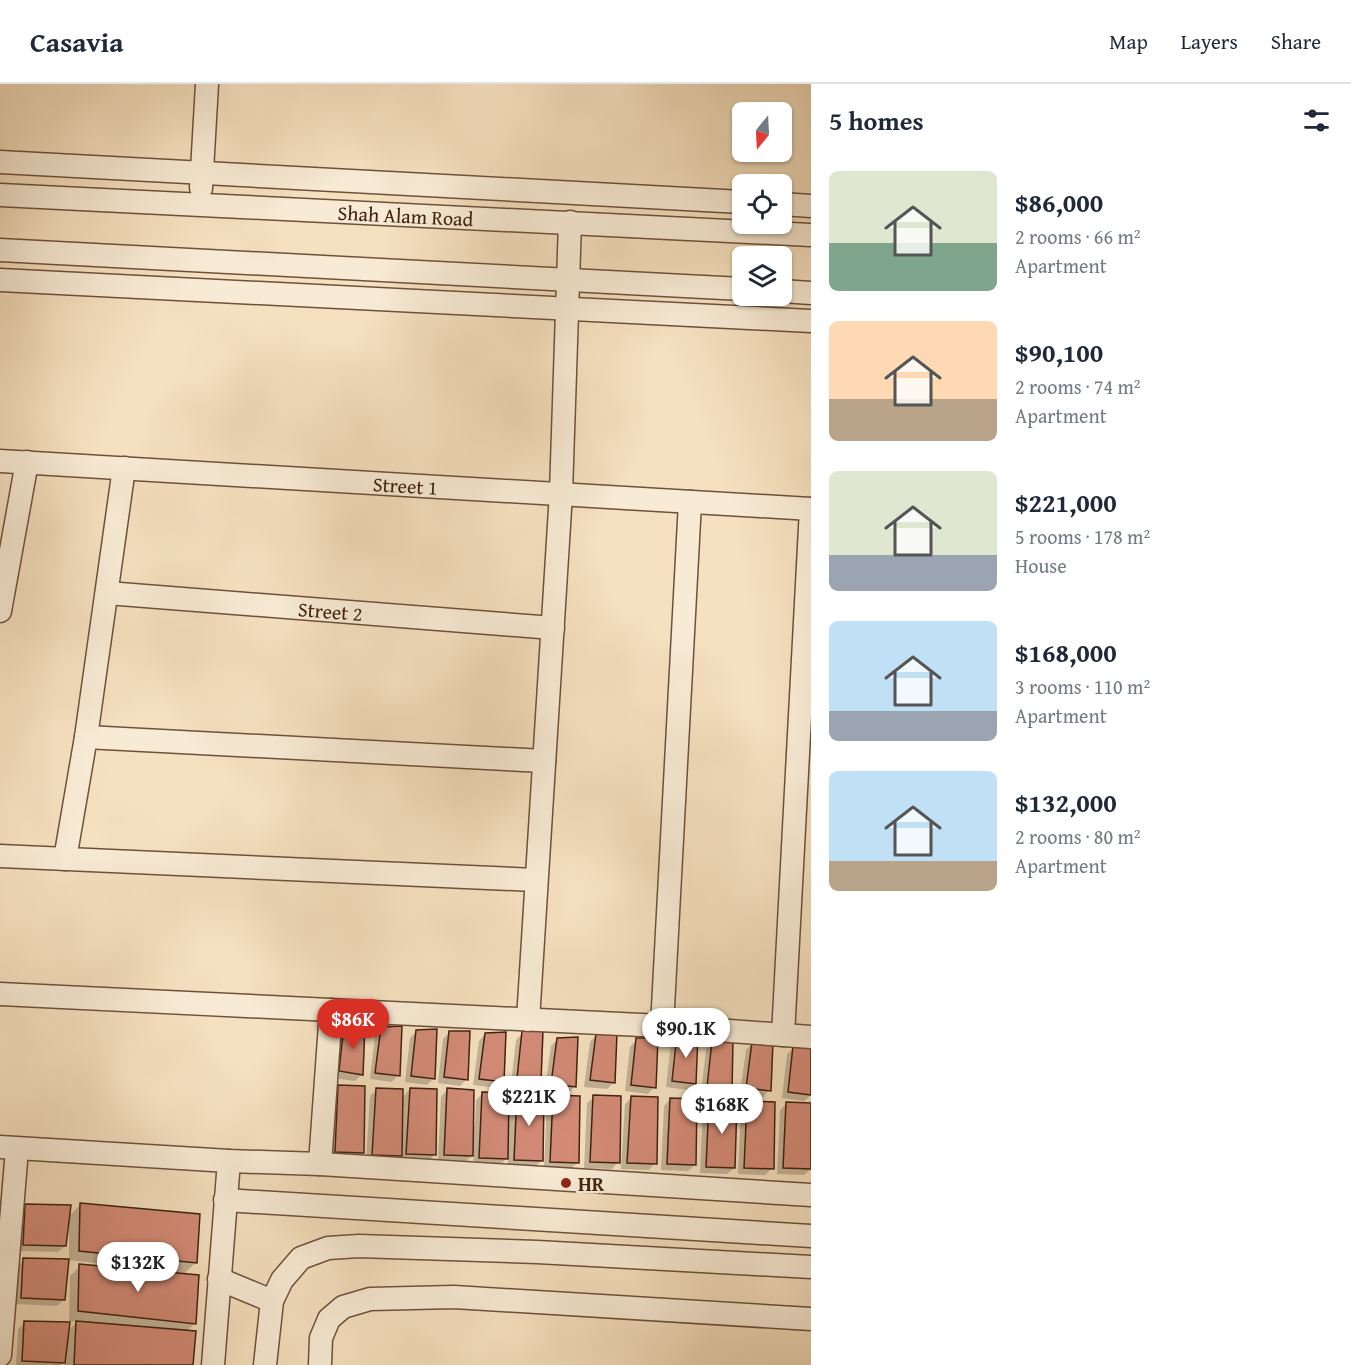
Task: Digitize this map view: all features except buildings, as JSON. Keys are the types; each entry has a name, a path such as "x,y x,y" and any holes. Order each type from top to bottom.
{"street":[{"path":"200,205 207,84"},
{"path":"0,162 732,201"},
{"name":"Shah Alam Road","path":"0,195 811,235"},
{"path":"792,205 811,206"},
{"path":"528,1020 561,494 570,222"},
{"path":"0,250 732,288"},
{"path":"0,280 811,321"},
{"path":"792,292 811,293"},
{"name":"Street 1","path":"0,460 811,509"},
{"path":"0,611 27,462"},
{"path":"65,858 86,737 123,468"},
{"path":"662,1026 690,502"},
{"path":"783,1035 811,509"},
{"name":"Street 2","path":"107,593 553,628"},
{"path":"86,737 544,761"},
{"path":"0,856 535,880"},
{"path":"0,994 662,1026 811,1037"},
{"path":"320,1164 331,1010"},
{"path":"0,1346 8,1148 320,1164 811,1195"},
{"path":"213,1365 229,1161"},
{"path":"225,1200 811,1236"},
{"path":"265,1365 272,1301 282,1280 301,1258 327,1248 537,1252 811,1268"},
{"path":"219,1279 272,1301"},
{"path":"320,1365 321,1338 329,1319 343,1307 370,1299 454,1297 811,1319"}],"place":[{"name":"HR","path":"566,1183"}]}
